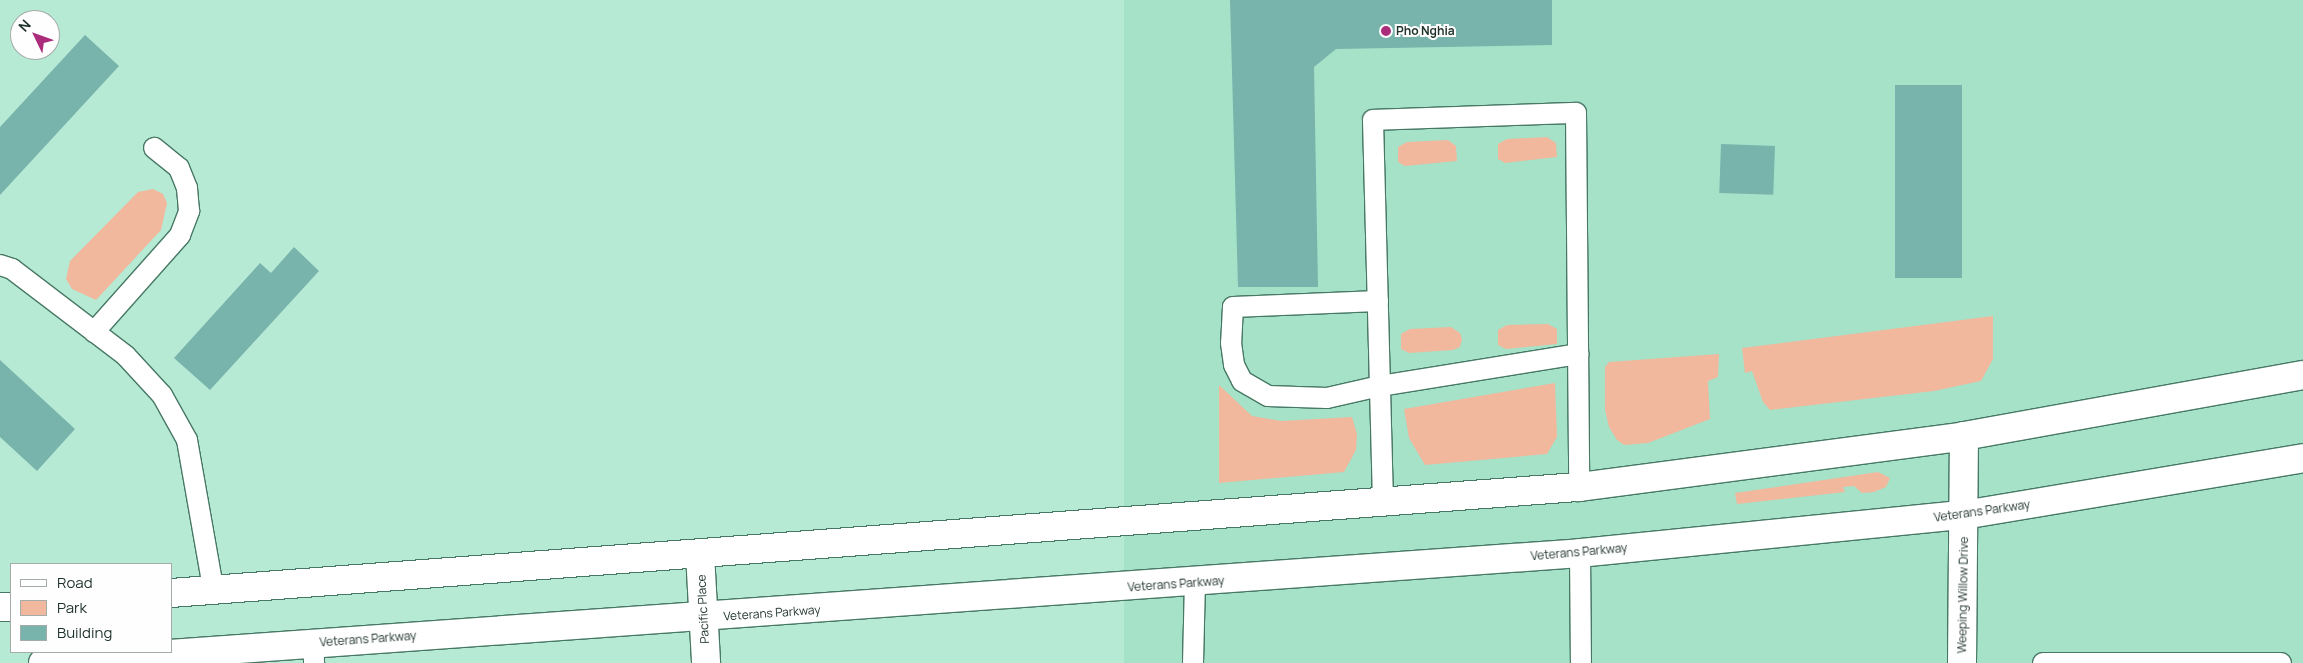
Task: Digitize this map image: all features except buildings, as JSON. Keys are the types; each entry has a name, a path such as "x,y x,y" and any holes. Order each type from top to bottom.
{"main road":[{"path":"172,592 1579,487 1964,436 2303,375"},
{"name":"Weeping Willow Drive","path":"1962,663 1964,436"},
{"name":"Veterans Parkway","path":"43,663 314,652 703,618 1580,553 1964,515 2303,458"},
{"name":"Pacific Place","path":"700,554 706,663"}],"lane":[{"path":"1383,502 1373,120 1576,113 1579,487"},
{"path":"94,332 180,235 189,211 187,188 180,168 154,148"},
{"path":"0,265 12,269 126,356 162,395 187,440 213,588"},
{"path":"1378,301 1233,307 1230,343 1234,365 1242,381 1268,396 1327,398 1380,386 1578,354"},
{"path":"1580,553 1581,663"},
{"path":"1193,663 1195,582"},
{"path":"2043,663 2281,663"}],"shaded area":[{"path":"1124,0 2303,0 2303,663 1124,663"}],"green space":[{"path":"1547,137 1556,143 1557,157 1505,163 1498,159 1498,144 1507,139"},
{"path":"1448,140 1456,146 1457,161 1405,166 1398,162 1398,147 1407,142"},
{"path":"153,189 163,194 167,203 161,230 96,300 72,289 66,279 70,261 138,192"},
{"path":"1993,316 1993,359 1981,381 1934,391 1770,410 1763,402 1752,371 1745,373 1742,348"},
{"path":"1548,324 1557,329 1557,344 1506,349 1498,345 1498,330 1507,325"},
{"path":"1451,327 1460,333 1462,339 1460,347 1453,350 1409,353 1401,349 1401,334 1410,329"},
{"path":"1719,354 1718,377 1708,381 1710,419 1648,443 1624,445 1617,440 1609,427 1605,410 1605,367 1609,362"},
{"path":"1555,383 1557,437 1547,454 1425,465 1409,438 1404,409"},
{"path":"1219,385 1252,416 1281,421 1352,417 1357,434 1356,450 1344,472 1219,483"},
{"path":"1878,472 1890,478 1886,487 1874,492 1862,493 1854,486 1843,487 1845,492 1737,504 1735,493"}],"place":[{"name":"Pho Nghia","path":"1386,31"}]}
